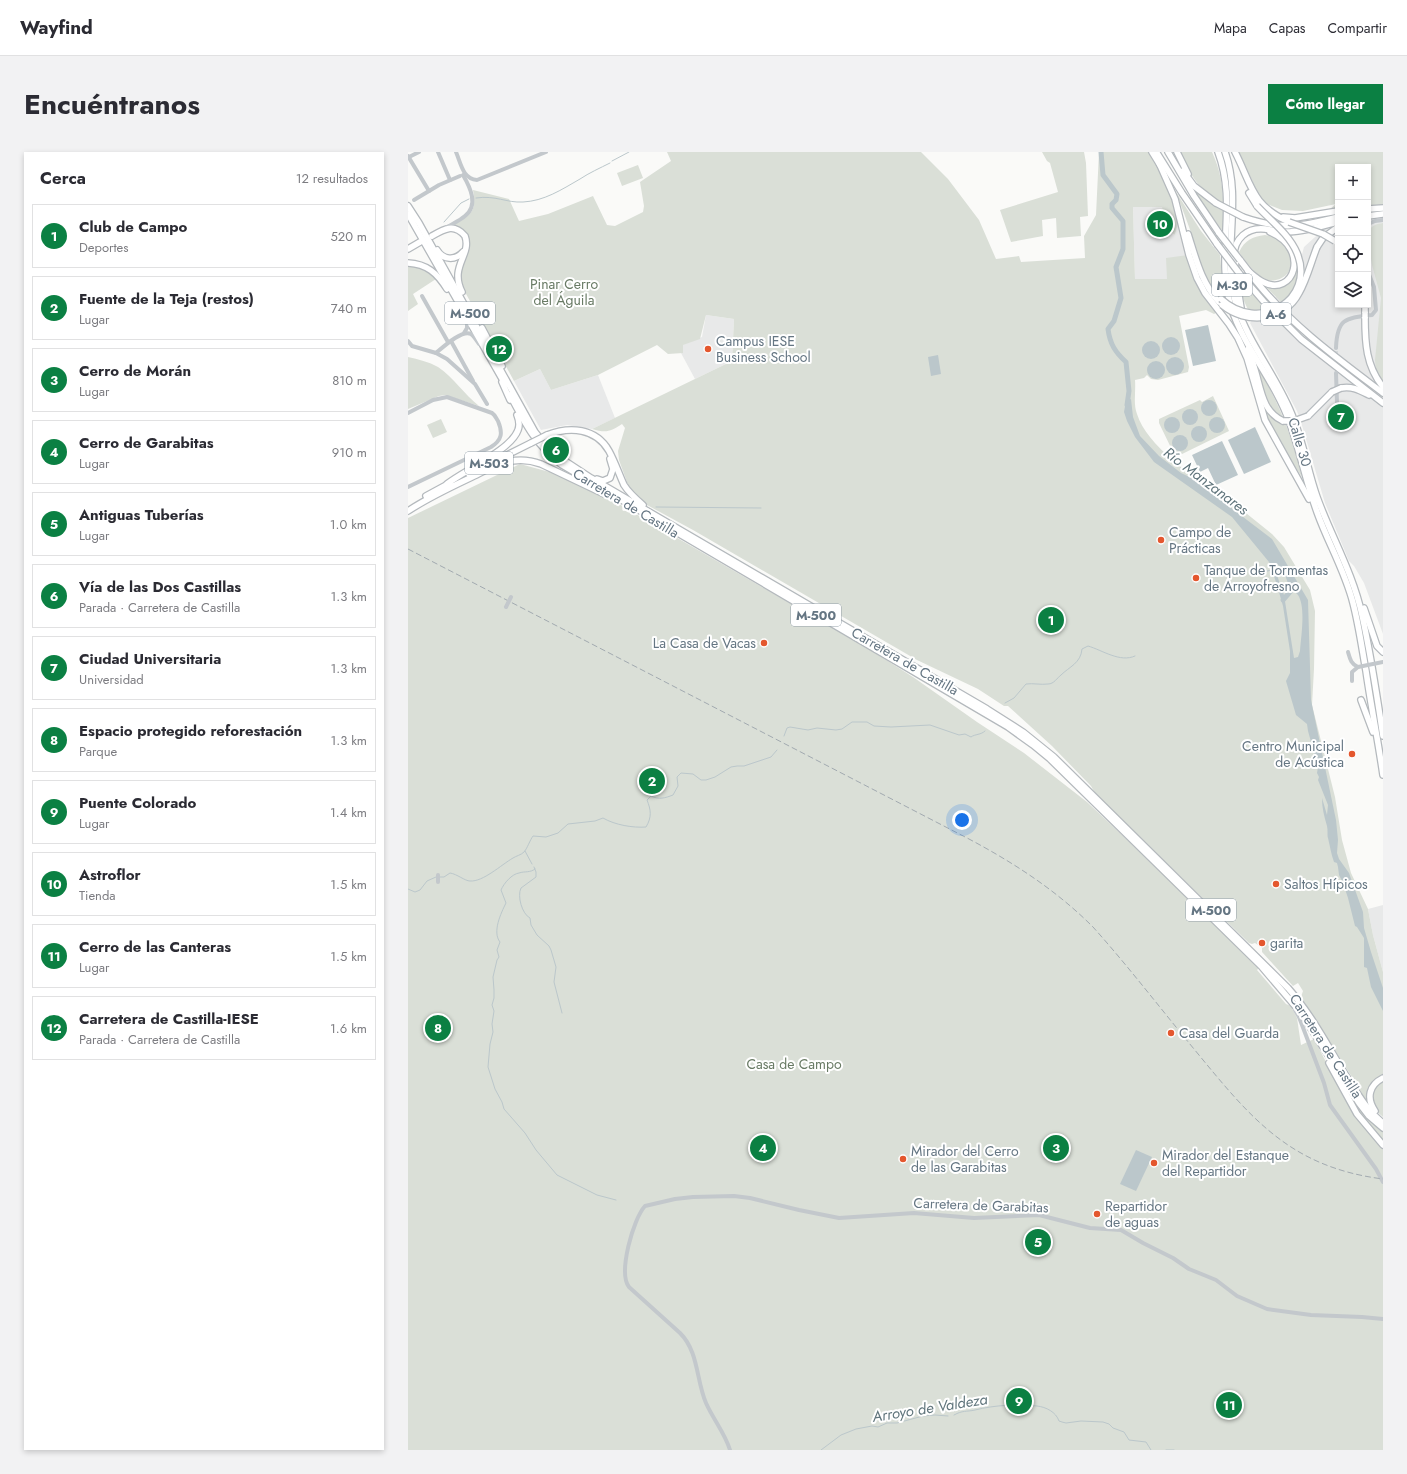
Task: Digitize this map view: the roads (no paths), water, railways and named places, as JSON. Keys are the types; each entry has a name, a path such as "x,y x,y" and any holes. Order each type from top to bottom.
{"highway":[{"path":"1152,152 1165,173 1177,198 1190,240 1204,276 1220,301 1229,310 1248,318 1262,318 1280,312 1290,305 1299,293 1317,247 1323,238 1335,229"},
{"name":"A-6","path":"1157,152 1182,193 1217,244 1239,273 1265,303 1285,324 1317,352 1383,403"},
{"name":"A-6","path":"1168,152 1194,196 1219,233 1261,287 1288,316 1321,345 1383,393"},
{"path":"1171,152 1187,177 1201,192 1216,203 1243,218 1268,225 1288,227 1303,226 1335,219"},
{"path":"1177,152 1186,171 1201,192"},
{"name":"Calle 30","path":"1217,152 1222,164 1226,185 1227,201 1224,260 1225,276 1232,307 1241,332 1277,395 1289,420 1317,514 1338,561"},
{"name":"Calle 30","path":"1225,152 1232,178 1233,200 1231,274 1235,298 1245,326 1294,420 1317,498 1353,582 1362,614 1383,736"},
{"path":"1220,301 1241,312 1249,314 1262,314 1270,312 1283,305 1291,297 1299,280 1300,267 1295,249 1284,233 1257,206 1249,194 1234,152"},
{"path":"1234,152 1255,196 1262,205 1275,215 1289,222 1323,234 1335,241"},
{"path":"1159,163 1175,199 1197,278 1205,294 1229,324 1238,338 1247,358 1261,409 1317,514"},
{"name":"M-500","path":"408,205 410,214"},
{"path":"1371,209 1383,210"},
{"path":"1371,212 1383,210"},
{"path":"1275,215 1290,218 1335,211"},
{"name":"Carretera de Castilla","path":"410,214 419,223 527,419 542,440 556,455 1035,741 1054,757 1288,988 1305,1010 1357,1094 1372,1112 1383,1121"},
{"name":"Carretera de Castilla","path":"410,214 528,429 545,451 562,465 648,517 986,711"},
{"path":"1371,217 1383,217"},
{"name":"M-500","path":"408,219 456,305"},
{"name":"M-500","path":"419,223 429,235 439,253 446,257 457,257 466,249"},
{"path":"1288,406 1288,400 1241,308 1236,288 1233,265 1235,249 1240,237 1257,229 1286,232 1311,229 1335,223"},
{"path":"432,236 446,228 453,228 461,231 466,238 466,249"},
{"path":"1241,308 1236,277 1235,254 1245,236 1259,231 1271,232 1285,242 1294,257 1295,264 1291,276 1282,283 1266,283 1248,271"},
{"path":"408,249 420,242"},
{"name":"M-500","path":"466,249 458,271 458,284 498,356 520,404"},
{"name":"M-500","path":"408,263 417,263 434,272 443,282 479,344 489,357"},
{"path":"1365,308 1365,344 1368,359 1374,374 1383,387"},
{"path":"1241,332 1255,367 1265,404 1273,415 1283,421 1294,421 1308,416 1332,392 1341,388 1347,387 1357,389 1383,403"},
{"path":"447,484 502,448 519,430 520,426 517,415 498,373"},
{"name":"M-503","path":"408,506 447,484 560,430 577,430 585,431 596,437 609,450 624,485 631,496 676,528"},
{"name":"M-500","path":"548,437 569,432 590,436 599,443 606,452 612,463 612,474 610,478 603,481 597,479 573,464 564,461"},
{"name":"M-503","path":"408,511 532,444"},
{"name":"M-500","path":"466,480 506,462 530,461 550,468 648,517"},
{"path":"1338,561 1345,588"},
{"name":"M-30","path":"1338,561 1353,602 1383,774"},
{"path":"1353,582 1359,590 1374,641 1383,652"},
{"path":"1361,700 1378,745"},
{"name":"Carretera de Castilla","path":"1009,725 1050,759 1248,953 1282,989 1301,1012 1359,1103 1383,1128"},
{"path":"1311,1027 1340,1085 1357,1114 1383,1145"},
{"path":"1383,1078 1377,1081 1372,1087 1369,1096 1372,1108 1383,1121"}],"street":[{"path":"419,152 409,157 428,191"},
{"path":"438,152 450,180"},
{"path":"455,152 467,177 470,180 477,180 546,152"},
{"path":"446,228 466,216 471,209 473,201 470,186 463,175 455,152"},
{"path":"414,200 428,191 460,176"},
{"path":"1371,223 1383,217"},
{"path":"1336,348 1337,332 1342,324 1353,317 1372,315 1376,310 1374,287 1371,280"},
{"path":"422,296 486,404"},
{"path":"464,334 467,323"},
{"path":"436,353 450,341 468,333 472,335 479,344"},
{"path":"408,341 412,346 436,353 447,359 475,384"},
{"path":"1336,373 1336,410"},
{"path":"408,413 433,400 447,397 492,413 495,416 501,432 501,438 498,443 491,447 408,487"},
{"path":"505,608 511,597"},
{"path":"1348,652 1352,664 1358,667"},
{"path":"1352,681 1352,672 1358,667 1383,662"},
{"path":"438,875 438,882"},
{"path":"1295,1010 1324,1083 1330,1105 1376,1169 1383,1182"},
{"name":"Carretera de Garabitas","path":"730,1450 706,1404 694,1357 687,1342 680,1333 633,1291 626,1282 625,1270 629,1244 637,1218 645,1206 675,1199 715,1196 750,1198 811,1213 839,1218 914,1213 974,1218 1039,1215 1090,1228 1121,1230 1143,1243 1174,1258 1189,1269 1216,1280 1236,1296 1267,1309 1296,1314 1383,1319"}],"waterway":[{"path":"612,161 629,152"},
{"name":"Río Manzanares","path":"1101,152 1103,175 1117,194 1116,200 1112,204 1112,208 1123,221 1123,249 1116,267 1121,298 1114,321 1108,329 1110,339 1114,347 1126,362 1129,391 1127,405"},
{"path":"476,198 483,197 517,202 538,200 559,191 610,163"},
{"path":"444,222 461,203 469,199"},
{"path":"656,507 761,508"},
{"name":"Río Manzanares","path":"1267,571 1272,570"},
{"name":"Río Manzanares","path":"1283,600 1295,586"},
{"path":"1005,703 1014,698 1026,684 1050,684 1054,682 1077,661 1082,649 1088,646 1117,657 1129,658 1135,656"},
{"path":"784,736 787,728 790,727 808,730 817,728 836,730 842,729 852,722 867,722 874,726 891,727 930,725 959,735 965,734 971,737 985,731"},
{"path":"439,877 444,877 450,873 468,881 481,879 523,853 533,836 546,837 558,833 568,824 595,821 603,818 624,826 646,827 650,814 647,800 651,796 662,798 673,795 678,786 677,777 681,773 693,774 701,780 706,780 715,777 731,767 744,766 771,757 777,750"},
{"path":"525,851 532,864"},
{"path":"534,867 536,877 521,888 520,900 523,909 530,918 531,925 537,935 549,946 551,950 556,967 554,982 562,1013"},
{"path":"535,869 514,875 506,882 501,890 506,903 497,928 500,942 497,950 499,957 493,977 493,1032 490,1044 488,1067 495,1089 504,1109 525,1133 536,1150 557,1175 597,1195 616,1200"},
{"path":"408,889 415,892 420,890 427,881 436,877"},
{"name":"Arroyo de Valdeza","path":"954,1415 962,1412 1006,1405 1040,1407 1050,1410 1056,1415 1059,1421 1066,1423 1081,1421 1103,1422 1109,1424 1113,1428 1124,1432 1129,1440 1146,1442 1151,1450"},
{"name":"Arroyo de Valdeza","path":"821,1450 841,1435 856,1429 872,1426 878,1427 887,1423 897,1423 923,1416 948,1416"},
{"name":"Arroyo de Valdeza","path":"1166,1450 1174,1450"}],"tunnel":[{"path":"1336,348 1336,367"}],"railway":[{"path":"408,549 969,839 1034,878 1064,901 1093,927 1214,1074 1254,1117 1274,1135 1297,1151 1322,1163 1350,1173 1383,1179"}],"place":[{"name":"Astroflor","path":"1160,224"},
{"name":"Carretera de Castilla-IESE","path":"499,349"},
{"name":"Campus IESE Business School","path":"708,349"},
{"name":"Ciudad Universitaria","path":"1341,417"},
{"name":"Vía de las Dos Castillas","path":"556,450"},
{"name":"Campo de Prácticas","path":"1161,540"},
{"name":"Tanque de Tormentas de Arroyofresno","path":"1196,578"},
{"name":"Club de Campo","path":"1051,620"},
{"name":"La Casa de Vacas","path":"764,643"},
{"name":"Centro Municipal de Acústica","path":"1352,754"},
{"name":"Fuente de la Teja (restos)","path":"652,781"},
{"name":"Saltos Hípicos","path":"1276,884"},
{"name":"garita","path":"1262,943"},
{"name":"Espacio protegido reforestación","path":"438,1028"},
{"name":"Casa del Guarda","path":"1171,1033"},
{"name":"Cerro de Garabitas","path":"763,1148"},
{"name":"Cerro de Morán","path":"1056,1148"},
{"name":"Mirador del Cerro de las Garabitas","path":"903,1159"},
{"name":"Mirador del Estanque del Repartidor","path":"1154,1163"},
{"name":"Repartidor de aguas","path":"1097,1214"},
{"name":"Antiguas Tuberías","path":"1038,1242"},
{"name":"Puente Colorado","path":"1019,1401"},
{"name":"Cerro de las Canteras","path":"1229,1405"}],"park label":[{"name":"Pinar Cerro del Águila","path":"564,292"},
{"name":"Casa de Campo","path":"794,1064"}]}
